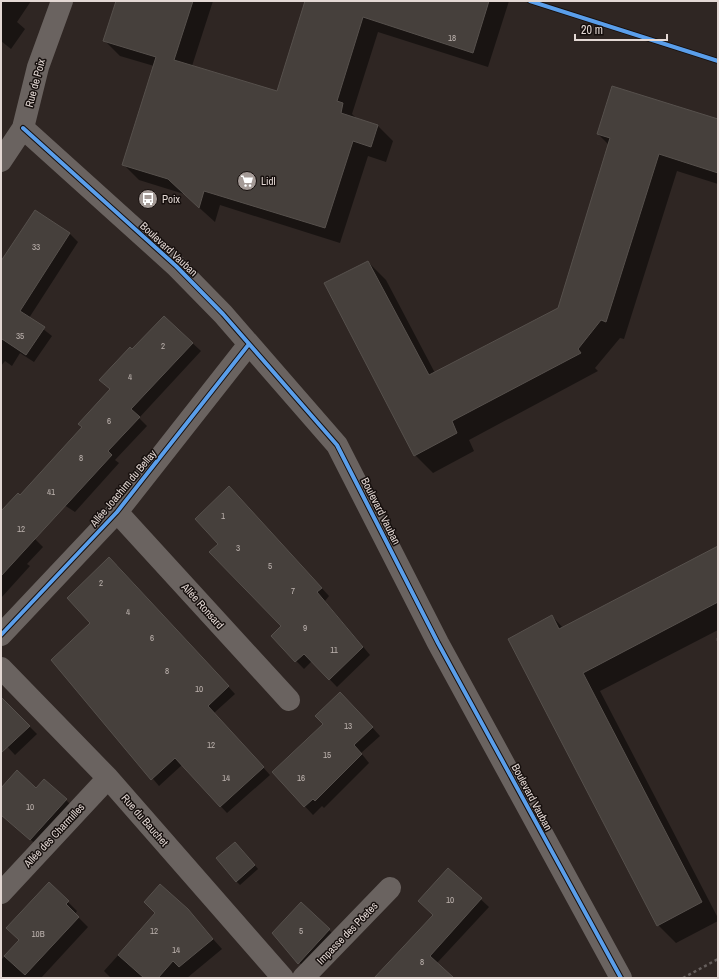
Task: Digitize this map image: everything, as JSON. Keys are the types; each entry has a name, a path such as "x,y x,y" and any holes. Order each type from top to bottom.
{"street":[{"name":"Rue de Poix","path":"1,161 23,128 38,67 62,1"},
{"name":"Boulevard Vauban","path":"23,128 176,266 223,314 337,445 438,643 621,978"},
{"name":"Allée Joachim du Bellay","path":"1,635 117,512 249,344"},
{"name":"Allée Ronsard","path":"117,512 289,700"},
{"name":"Rue du Bauchet","path":"1,668 108,778 283,978"},
{"name":"Allée des Charmilles","path":"1,893 108,778"},
{"name":"Impasse des Pôetes","path":"303,978 390,888"}],"path":[{"path":"530,1 718,61"},
{"path":"718,638 718,644"},
{"path":"683,978 718,959"}],"building":[{"path":"116,1 193,1 174,60 277,91 305,1 489,1 473,53 363,17 337,101 343,103 341,113 378,125 371,147 353,141 325,228 204,191 199,208 168,179 122,165 156,57 103,41"},
{"path":"612,86 718,119 718,173 659,154 606,322 601,320 578,349 581,353 452,421 457,433 414,456 324,283 368,261 429,375 558,308 610,138 597,134"},
{"path":"35,210 70,233 20,311 45,327 26,355 2,339 1,341 1,261"},
{"path":"164,316 193,343 131,409 140,417 108,451 112,455 1,576 1,511 18,493 20,495 82,427 78,424 110,389 99,380 130,347 132,349"},
{"path":"229,486 322,588 317,592 363,647 329,680 304,654 295,662 271,636 281,626 209,552 218,544 195,519"},
{"path":"718,546 718,602 583,673 702,902 657,926 508,639 552,615 559,629"},
{"path":"109,557 229,686 208,706 264,767 220,807 175,758 151,780 51,660 90,623 67,598"},
{"path":"340,692 373,727 354,745 362,754 315,801 313,799 304,807 272,772 323,724 315,716"},
{"path":"1,697 30,726 1,753"},
{"path":"17,770 36,788 44,779 67,799 30,840 1,815 1,788"},
{"path":"235,842 255,865 236,882 216,858"},
{"path":"448,868 482,898 430,956 454,978 374,978 433,915 418,901"},
{"path":"49,882 69,901 66,904 79,917 25,975 4,956 19,940 6,928"},
{"path":"160,884 188,909 213,939 179,967 173,961 158,978 144,978 118,955 155,913 144,902"},
{"path":"301,902 330,929 298,964 272,933"}],"cycle path":[{"path":"530,1 718,61"},
{"path":"23,128 176,266 223,314 337,445 438,643 621,978"},
{"path":"1,635 117,512 249,344"}],"place":[{"name":"Lidl","path":"247,181"},
{"name":"Poix","path":"148,199"}]}
